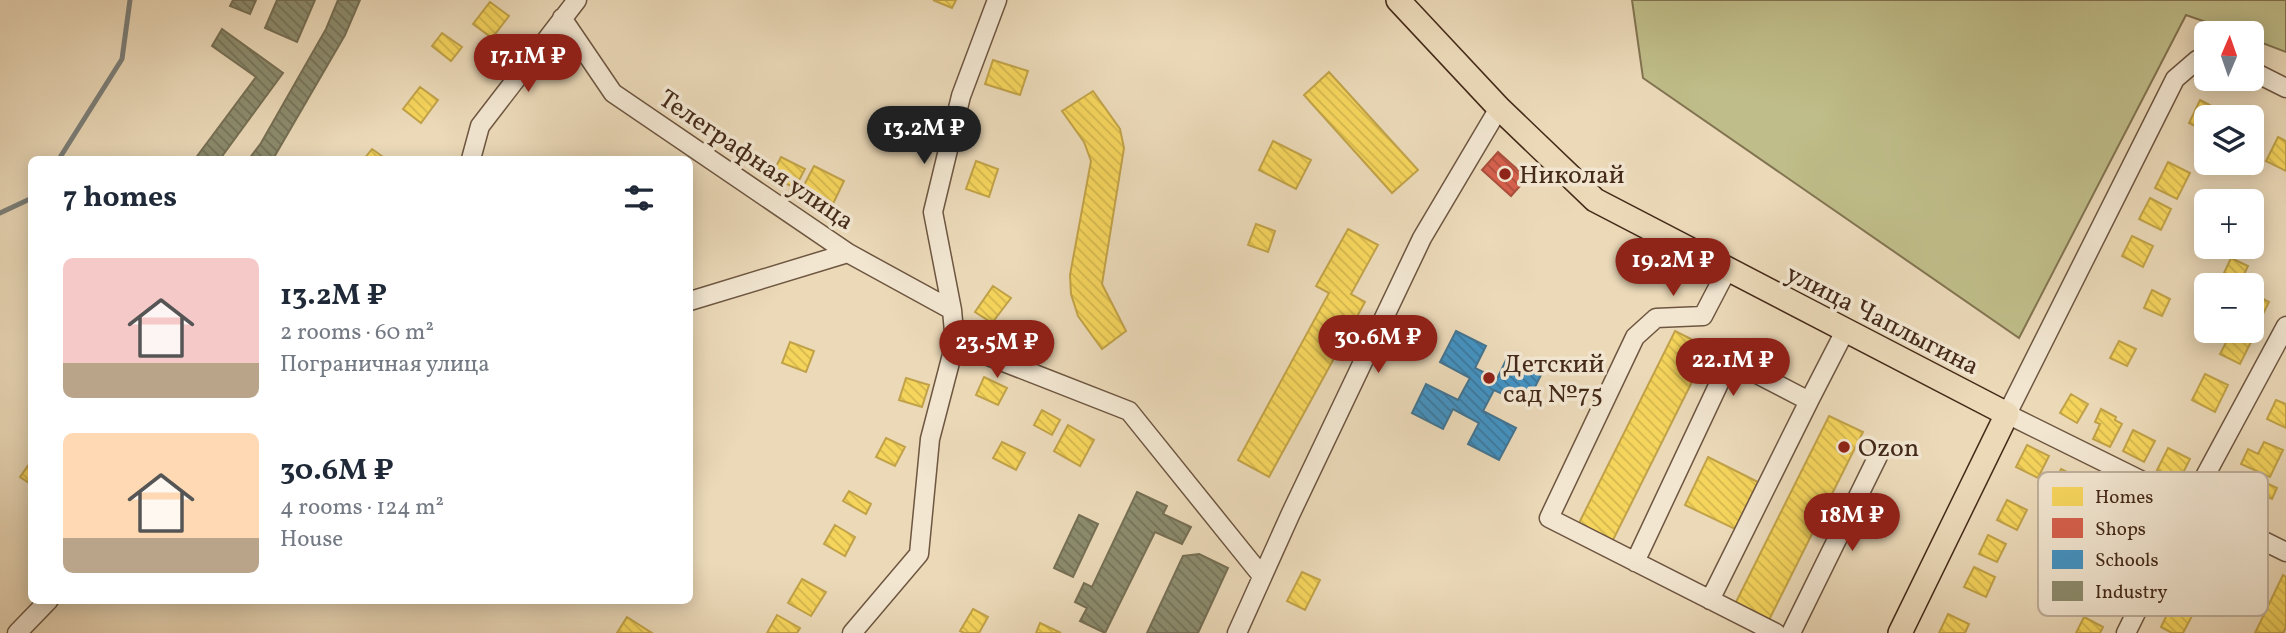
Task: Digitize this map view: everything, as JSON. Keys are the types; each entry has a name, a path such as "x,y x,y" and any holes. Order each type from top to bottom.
{"main road":[{"name":"улица Чаплыгина","path":"1398,0 1499,107 1595,200 2007,414"},
{"path":"1899,633 2007,414"}],"street":[{"path":"472,156 480,125 577,0"},
{"path":"852,633 919,554 930,439 954,343 952,310 933,212 961,96 998,0"},
{"name":"Телеграфная улица","path":"562,18 613,93 848,253 952,310"},
{"path":"2007,414 2175,79 2194,66"},
{"path":"2264,77 2286,88"},
{"path":"1237,633 1422,238 1499,107"},
{"path":"693,300 848,253"},
{"path":"1727,270 1703,316 1656,318 1635,337 1549,518 1710,600 1753,628 1776,633"},
{"path":"1710,600 1845,331"},
{"path":"2208,472 2285,332"},
{"path":"954,343 1129,411 1262,576"},
{"path":"1635,562 1730,360 1809,401"},
{"name":"улица Чаплыгина","path":"2007,414 2125,472"},
{"path":"1791,633 1878,456"},
{"name":"улица Чаплыгина","path":"2268,543 2286,552"},
{"path":"17,633 45,604"},
{"path":"2126,633 2134,616"}],"shaded area":[{"path":"1632,0 2286,0 2286,52 2264,44 2264,21 2203,21 2186,15 2019,338 1643,78"}],"building: Homes":[{"path":"933,0 956,0 952,8"},
{"path":"490,2 509,16 492,38 473,24"},
{"path":"442,33 462,47 451,61 432,46"},
{"path":"993,60 1028,71 1020,95 985,84"},
{"path":"1329,72 1418,170 1392,193 1304,95"},
{"path":"420,87 438,100 421,123 403,109"},
{"path":"1093,91 1120,129 1124,148 1102,284 1126,331 1102,349 1078,316 1071,294 1070,275 1091,161 1084,142 1062,111"},
{"path":"2194,113 2194,126 2189,123"},
{"path":"2278,137 2286,141 2286,171 2266,161"},
{"path":"1273,141 1311,160 1296,189 1259,170"},
{"path":"372,149 382,156 366,156"},
{"path":"781,157 805,169 795,188 771,176"},
{"path":"976,161 998,169 989,197 966,189"},
{"path":"2168,162 2190,173 2177,199 2155,188"},
{"path":"814,166 844,181 832,206 801,191"},
{"path":"2150,198 2171,209 2161,230 2139,219"},
{"path":"1256,224 1275,231 1268,252 1248,245"},
{"path":"1348,229 1378,245 1351,294 1365,302 1269,477 1238,460 1329,293 1316,286"},
{"path":"2132,236 2153,246 2143,267 2122,256"},
{"path":"2231,259 2248,266 2245,273 2224,273"},
{"path":"993,286 1011,298 992,323 975,312"},
{"path":"2152,290 2170,299 2162,316 2144,308"},
{"path":"2264,299 2269,302 2264,312"},
{"path":"1022,325 1048,341 1036,360 1010,344"},
{"path":"1675,331 1709,348 1611,544 1577,527"},
{"path":"2119,341 2136,349 2127,366 2110,358"},
{"path":"790,342 814,351 806,372 782,363"},
{"path":"2226,343 2250,343 2240,364 2220,354"},
{"path":"2205,374 2228,385 2215,412 2192,400"},
{"path":"984,377 1007,388 998,405 976,395"},
{"path":"906,378 929,385 922,407 899,400"},
{"path":"2071,394 2088,404 2077,423 2060,413"},
{"path":"2276,400 2286,404 2286,428 2267,419"},
{"path":"2101,409 2116,417 2115,420 2122,424 2110,447 2093,439 2100,424 2095,422"},
{"path":"1042,410 1060,420 1052,435 1034,425"},
{"path":"1829,416 1863,432 1767,624 1733,608"},
{"path":"1068,425 1094,440 1080,466 1054,451"},
{"path":"2133,430 2155,441 2144,462 2123,451"},
{"path":"886,438 905,447 895,466 876,457"},
{"path":"1002,442 1025,453 1016,470 993,458"},
{"path":"2264,442 2283,450 2270,477 2268,472 2259,472 2241,464 2248,449 2258,454"},
{"path":"2027,445 2049,456 2041,472 2038,472 2038,478 2016,467"},
{"path":"2168,448 2190,459 2184,472 2157,470"},
{"path":"1708,457 1758,482 1735,529 1685,505"},
{"path":"28,466 28,482 20,477"},
{"path":"2268,484 2277,488 2272,499 2268,497"},
{"path":"849,491 871,504 866,514 843,501"},
{"path":"2007,500 2027,510 2017,530 1997,520"},
{"path":"835,525 855,537 845,556 824,544"},
{"path":"1988,535 2006,544 1997,562 1979,554"},
{"path":"1974,567 1995,577 1986,597 1964,587"},
{"path":"1302,572 1320,580 1305,610 1287,601"},
{"path":"2283,575 2286,577 2286,627 2283,633 2255,633 2263,616 2268,616 2268,606"},
{"path":"802,579 826,592 811,616 788,603"},
{"path":"973,609 988,617 979,633 964,633 960,631"},
{"path":"1948,614 1969,624 1965,633 1939,633"},
{"path":"777,615 800,628 797,633 767,633"},
{"path":"2166,616 2192,616 2183,633 2172,633 2161,627"},
{"path":"627,617 652,633 617,633"},
{"path":"2084,617 2103,627 2100,633 2076,633"},
{"path":"1040,623 1061,633 1036,633"}],"building: Shops":[{"name":"Николай","path":"1498,152 1527,178 1511,196 1482,170"}],"building: Schools":[{"path":"1456,331 1486,346 1475,368 1497,379 1507,358 1541,375 1526,405 1494,390 1483,411 1516,428 1499,460 1468,444 1479,423 1453,409 1443,429 1412,413 1426,384 1458,400 1470,378 1440,362"}],"building: Industry":[{"path":"233,0 256,0 250,14 230,6"},
{"path":"277,0 315,0 297,42 265,28"},
{"path":"338,0 360,0 345,35 275,156 251,156 261,143 326,29"},
{"path":"222,29 283,73 222,156 197,156 256,77 212,46"},
{"path":"1137,492 1167,506 1163,514 1191,527 1182,544 1155,532 1105,633 1080,621 1087,608 1075,602 1084,583 1092,587"},
{"path":"1079,515 1098,524 1073,577 1054,568"},
{"path":"1199,554 1228,568 1198,633 1147,633 1183,556"}],"waterway":[{"path":"61,156 122,59 130,0"},
{"path":"0,213 28,200"}],"place":[{"name":"Николай","path":"1505,174"},
{"name":"Детский сад №75","path":"1489,378"},
{"name":"Ozon","path":"1844,447"}]}
